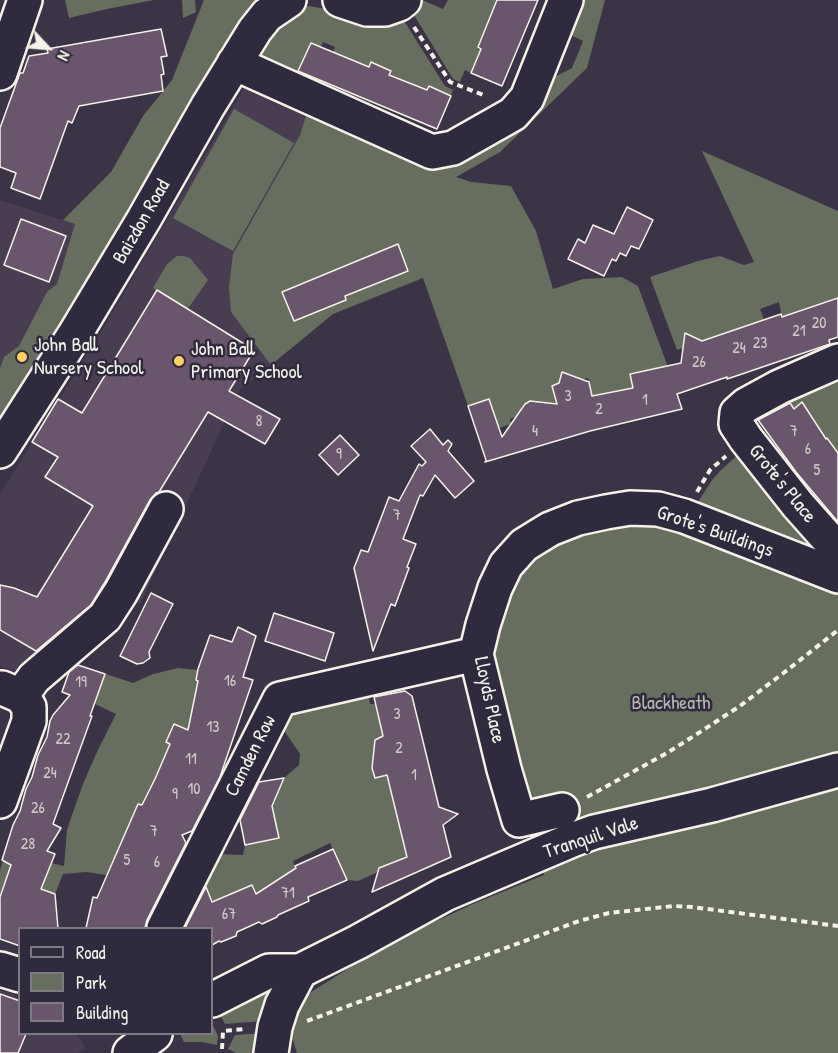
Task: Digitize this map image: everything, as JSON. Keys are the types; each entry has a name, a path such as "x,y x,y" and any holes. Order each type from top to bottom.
{"street":[{"path":"0,73 25,0"},
{"name":"Baizdon Road","path":"0,451 75,334 255,30 267,15 289,0"},
{"path":"340,0 367,9 385,9 401,2"},
{"path":"234,63 432,152 453,148 513,114 527,98 566,0"},
{"name":"Grote's Place","path":"838,361 779,387 746,405 737,413 736,424 798,506 838,550"},
{"name":"Grote's Buildings","path":"524,545 550,529 578,519 630,508 658,509 684,516 838,576"},
{"path":"0,801 29,721 29,707 11,692 34,678 105,617 166,509"},
{"name":"Lloyds Place","path":"524,545 506,565 495,588 476,654 519,820 562,810"},
{"name":"Camden Row","path":"165,927 280,699 476,654"},
{"name":"Tranquil Vale","path":"310,966 341,967 352,962 358,942 445,894 572,840 594,832 712,805 838,770"},
{"path":"213,999 269,971 310,966"},
{"path":"262,1040 274,1027 282,1005 310,966"},
{"path":"0,969 18,974"}],"path":[{"path":"401,2 450,82 517,109"},
{"path":"684,516 710,470 728,455"},
{"path":"562,810 698,734 740,706 838,630"},
{"path":"306,1022 569,925 609,913 665,907 692,907 838,926"},
{"path":"222,1049 223,1031 262,1040"}],"shaded area":[{"name":"John Ball Primary School","path":"244,88 434,171 471,182 511,186 536,231 333,314 239,391 140,604 127,599 23,674 0,666 0,494 101,332"},
{"name":"John Ball Nursery School","path":"0,200 101,232 0,418"},
{"path":"0,990 18,997 18,1035 78,1035 85,1048 78,1053 0,1053"}],"green space":[{"path":"65,0 154,0 69,18"},
{"path":"182,0 195,0 196,12 183,18"},
{"path":"204,0 266,0 83,299 5,414 0,418 0,368 4,357 19,346 47,292 57,284 75,224 63,220 111,172 143,116 172,80"},
{"path":"411,0 422,0 443,9 448,0 502,0 487,25 478,47 481,49 471,73 465,70 460,82 453,79 414,15 409,4"},
{"path":"575,0 605,0 587,68 500,152 456,177 471,182 511,186 536,231 553,289 583,279 622,277 638,286 672,378 657,382 653,369 630,373 633,388 592,396 588,378 559,383 552,386 558,408 530,401 524,404 520,415 510,419 511,424 499,428 489,400 468,406 423,278 333,314 271,365 231,312 229,286 233,254 300,135 306,116 244,88 250,78 430,157 539,85 572,68 583,41 562,31"},
{"path":"309,6 339,14 401,16 445,86 453,90 449,100 429,87 427,90 389,75 391,71 372,62 369,67 333,52 335,47 323,42 321,47 311,43 298,71 324,82 320,92 259,62 259,56 268,36 296,9"},
{"path":"234,109 294,143 233,251 173,218"},
{"path":"702,151 838,211 838,298 782,317 779,302 760,309 764,320 677,350 650,277 720,256 744,265 754,262"},
{"path":"177,256 190,258 208,280 187,310 153,288 167,264"},
{"path":"838,381 838,453 828,439 820,444 817,424 802,402 794,409 788,400"},
{"path":"741,452 821,555 744,524 698,502 712,480"},
{"name":"Blackheath","path":"629,521 673,527 838,592 838,1053 297,1053 286,1018 294,1003 385,945 475,903 544,875 515,767 492,650 503,607 522,567 546,542"},
{"path":"178,668 198,670 196,680 207,683 188,730 174,725 166,742 170,744 179,775 160,767 155,779 158,812 138,804 128,828 147,836 142,847 123,839 107,875 86,872 63,874 55,894 45,890 38,909 0,897 0,870 3,861 20,866 51,863 64,866 67,830 73,812 96,754 116,714 95,704 101,686 100,672 133,683 153,674"},
{"path":"368,693 370,704 375,704 383,736 375,740 372,768 376,778 398,773 391,792 408,858 379,868 378,872 358,881 347,880 330,843 293,861 297,875 267,886 256,894 252,885 211,900 199,873 215,854 243,855 245,845 278,838 272,806 284,778 299,765 300,754 283,729 288,709"},
{"path":"271,985 274,993 264,1021 225,1024 218,1011"},
{"path":"213,1025 218,1036 217,1045 184,1042 180,1035 213,1035"},
{"path":"263,1033 261,1053 236,1053 228,1049 235,1035"}],"building":[{"path":"497,0 538,0 502,86 471,73 481,49 478,47"},
{"path":"161,29 167,56 161,57 164,74 161,75 163,91 79,106 72,123 68,121 40,199 11,188 16,173 0,167 0,128 20,73 23,73 29,56 48,53 47,49"},
{"path":"311,43 369,67 371,62 391,71 389,75 427,90 429,86 451,96 437,129 298,71"},
{"path":"627,207 653,220 639,249 631,246 626,256 620,253 616,261 612,259 604,276 568,259 578,239 585,243 593,225 614,234"},
{"path":"21,219 66,236 49,282 4,265"},
{"path":"398,244 408,271 345,296 346,300 294,321 282,292"},
{"path":"157,290 254,350 229,391 280,419 265,444 208,412 159,492 150,500 91,605 36,651 0,630 0,585 37,597 93,506 45,477 58,457 32,442 58,399 82,413"},
{"path":"838,298 838,337 829,340 830,344 677,394 682,409 590,431 485,462 468,406 489,399 502,437 525,404 530,401 557,404 552,386 559,383 562,372 589,382 592,396 633,388 630,374 681,363 685,333 702,341 781,314 782,317"},
{"path":"802,402 838,453 838,522 796,472 758,420 790,403 794,409"},
{"path":"430,429 443,445 448,440 452,444 448,451 474,481 455,498 435,475 423,496 420,495 403,539 416,544 407,567 409,568 395,606 391,604 373,651 354,568 361,550 368,552 389,497 399,501 419,464 422,466 426,462 411,446"},
{"path":"340,435 359,455 338,475 319,455"},
{"path":"151,593 173,604 149,652 150,658 137,664 120,656"},
{"path":"274,613 334,633 325,661 265,641"},
{"path":"238,627 256,636 243,677 253,680 220,777 192,831 182,835 186,843 145,927 86,927 93,897 97,898 138,804 142,805 155,779 170,744 166,742 174,724 188,730 198,681 196,680 198,669 210,635 232,642"},
{"path":"78,665 105,674 53,824 61,828 47,851 55,854 41,889 55,894 58,927 18,927 18,945 0,939 0,897 11,865 2,860 38,755 47,737 50,721 70,695 62,692 69,672"},
{"path":"405,691 412,696 439,807 458,814 443,825 451,857 372,892 379,868 407,857 387,775 375,778 372,768 375,740 383,736 374,697"},
{"path":"284,778 272,806 279,838 245,845 240,820 259,782"},
{"path":"333,849 347,880 308,897 309,901 277,917 262,924 259,922 237,932 236,936 213,944 213,927 186,927 206,887 212,902 252,885 256,894 296,868 295,866"},
{"path":"0,994 18,1000 18,1035 26,1035 18,1053 0,1053"}],"place":[{"name":"John Ball Nursery School","path":"22,357"},
{"name":"John Ball Primary School","path":"179,361"}]}
